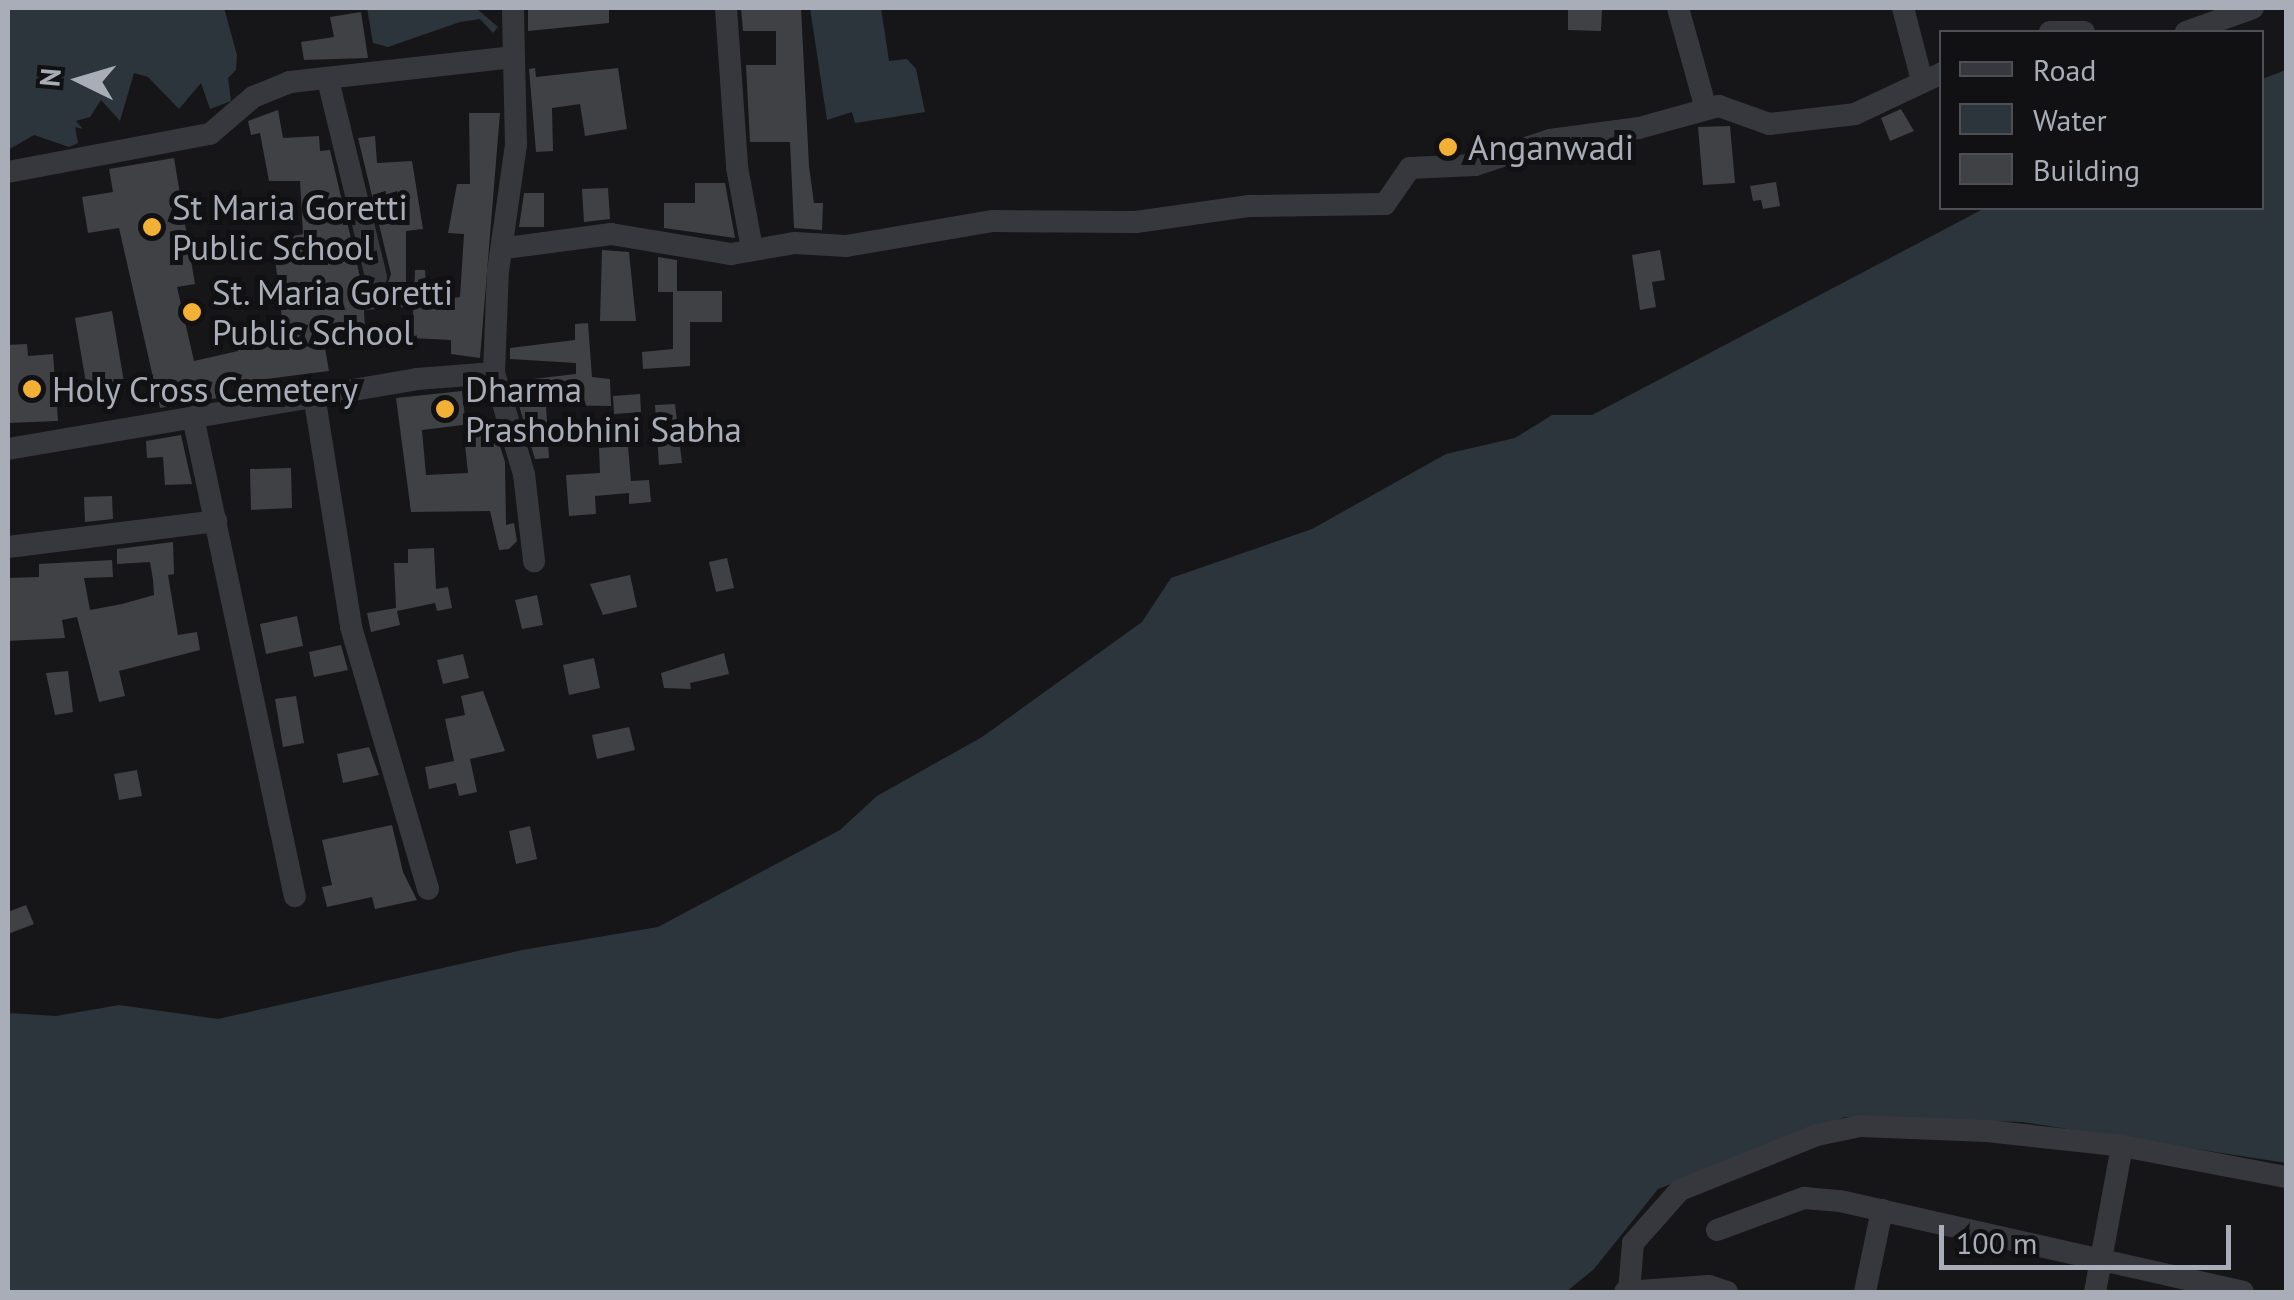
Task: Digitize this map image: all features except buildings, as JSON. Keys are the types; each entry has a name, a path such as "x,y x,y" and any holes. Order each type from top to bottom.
{"street":[{"path":"513,8 516,145 506,248 498,271 494,373 524,474 534,561"},
{"path":"726,8 738,167 752,249"},
{"path":"1678,8 1706,109"},
{"path":"506,248 611,234 694,252 846,246 994,221 1136,222 1248,206 1384,204 1410,168 1475,165 1550,140 1639,128 1718,106 1769,124 1855,114 1932,77 1903,8"},
{"path":"2192,30 2254,8"},
{"path":"8,172 210,134 253,97 290,82 514,56"},
{"path":"328,80 376,277"},
{"path":"8,449 314,396 494,373"},
{"path":"314,396 352,627 428,889"},
{"path":"193,417 295,896"},
{"path":"8,547 216,522"},
{"path":"1726,1292 1708,1286 1628,1292 1633,1242 1680,1190 1817,1135 1860,1126 1987,1131 2122,1146 2286,1177"},
{"path":"2095,1292 2122,1146"},
{"path":"1718,1230 1804,1198 1882,1210 2243,1292"},
{"path":"1864,1292 1882,1210"}],"water":[{"path":"8,8 224,8 237,55 236,70 228,78 231,101 210,109 201,83 179,109 148,77 134,73 120,121 101,100 90,117 76,121 83,129 75,127 78,143 69,147 34,135 8,150"},
{"path":"367,8 476,8 498,27 493,33 480,19 460,22 388,47 373,43"},
{"path":"810,8 881,8 889,61 907,59 916,69 925,112 855,123 852,112 827,120"},
{"path":"2286,70 2286,1163 2022,1122 1845,1117 1658,1189 1594,1269 1566,1292 8,1292 8,1013 56,1016 119,1005 218,1019 522,950 658,927 840,830 877,796 982,737 1142,622 1171,578 1312,529 1446,454 1515,438 1552,415 1592,415 1981,210 2264,210 2264,78"}],"place":[{"name":"Anganwadi","path":"1448,147"},
{"name":"St Maria Goretti Public School","path":"152,227"},
{"name":"St. Maria Goretti Public School","path":"192,312"},
{"name":"Holy Cross Cemetery","path":"32,389"},
{"name":"Dharma Prashobhini Sabha","path":"445,409"}]}
